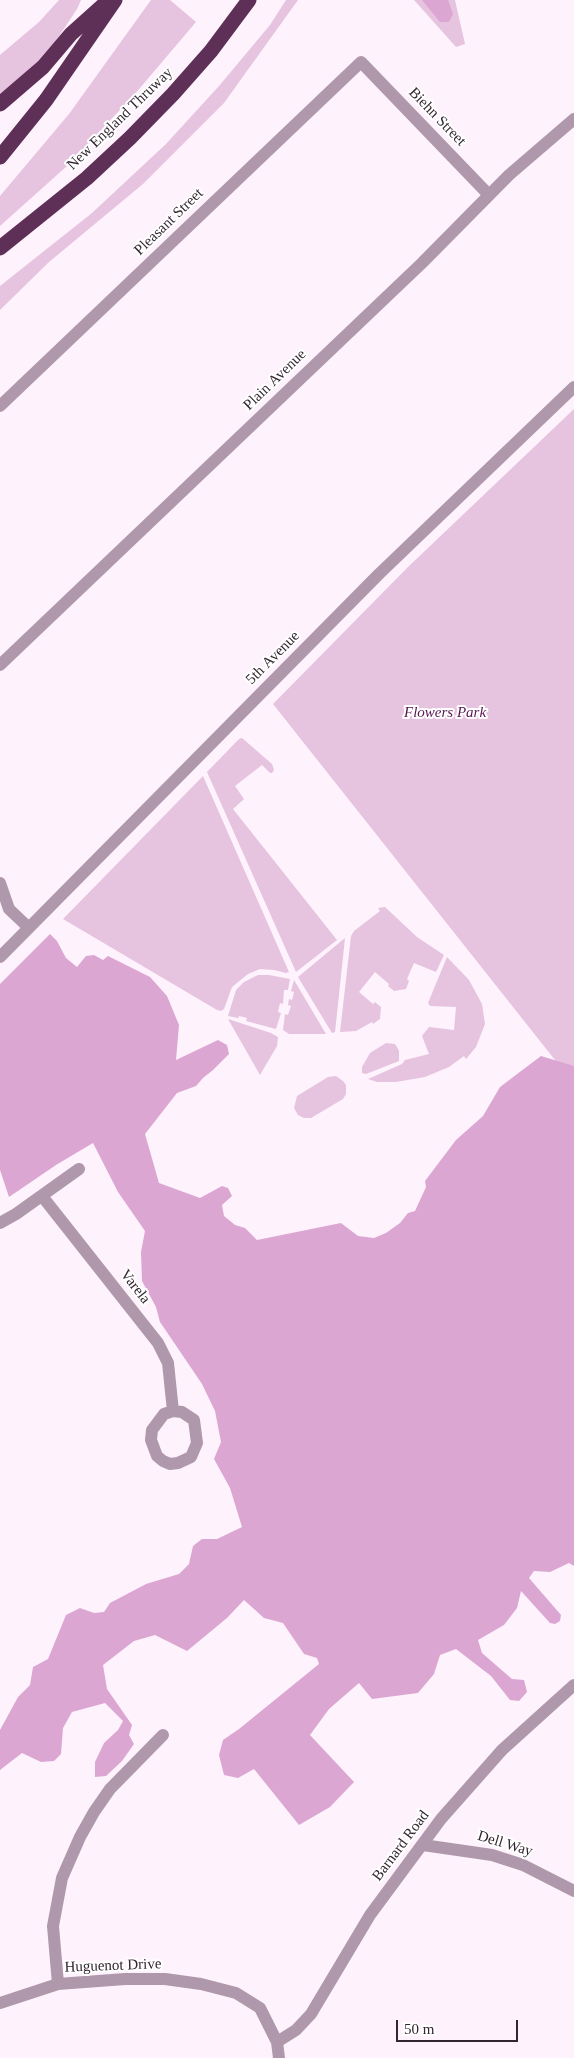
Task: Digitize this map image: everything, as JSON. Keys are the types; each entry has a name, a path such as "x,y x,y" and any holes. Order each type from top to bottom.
{"highway":[{"path":"0,104 43,67 71,34 109,0"},
{"path":"0,157 46,100 116,0"},
{"name":"New England Thruway","path":"0,248 87,178 130,138 173,94 211,50 249,0"},
{"path":"0,258 87,178"}],"street":[{"name":"Biehn Street","path":"361,62 489,195"},
{"name":"Pleasant Street","path":"0,406 361,62"},
{"name":"Plain Avenue","path":"0,665 415,269 509,175 574,120"},
{"name":"5th Avenue","path":"0,957 379,574 574,387"},
{"path":"0,883 9,909 28,928"},
{"path":"0,1223 79,1169"},
{"name":"Varela","path":"42,1196 158,1343 168,1363 173,1411"},
{"path":"173,1411 182,1412 194,1420 197,1443 191,1457 178,1463 170,1464 157,1456 151,1440 152,1430 164,1414 173,1411"},
{"name":"Barnard Road","path":"277,2042 296,2030 311,2014 370,1916 441,1819 502,1750 574,1685"},
{"path":"58,1984 53,1926 62,1878 80,1837 110,1789 163,1735"},
{"name":"Dell Way","path":"422,1845 472,1850 492,1855 524,1865 574,1891"},
{"name":"Huguenot Drive","path":"0,2003 58,1984 125,1979 165,1979 201,1984 236,1993 260,2008 277,2042 279,2058"}],"green space":[{"path":"59,0 81,0 42,62 0,94 0,55 39,22"},
{"path":"151,0 170,0 196,22 134,95 67,166 0,226 0,196 69,114"},
{"path":"286,0 298,0 224,103 143,184 49,262 0,310 0,286 92,213 166,144 219,86 270,25"},
{"path":"414,0 455,0 465,44 456,47"},
{"name":"Flowers Park","path":"574,409 574,1084 273,704 408,567"},
{"path":"242,738 272,764 274,770 270,773 262,765 235,786 244,799 233,809 337,940 296,972 207,772"},
{"path":"203,776 289,972 260,969 248,974 232,987 224,1009 221,1011 63,919"},
{"path":"385,907 417,937 444,955 436,972 414,963 407,979 409,981 406,989 394,991 375,972 359,992 373,1004 375,1002 381,1007 380,1019 356,1031 340,1032 351,936 354,931 380,911 378,908"},
{"path":"345,938 335,1032 332,1033 298,977"},
{"path":"447,957 469,980 482,1004 485,1024 476,1047 466,1059 464,1056 449,1067 425,1077 396,1082 377,1082 368,1079 402,1064 405,1060 429,1054 422,1036 429,1027 454,1030 456,1007 430,1006 428,1003"},
{"path":"258,975 290,979 288,990 284,990 283,1004 280,1003 278,1012 281,1013 276,1029 246,1021 247,1018 228,1016 236,990 244,982"},
{"path":"294,980 326,1034 289,1034 283,1030 285,1014 288,1015 291,1006 288,1005 289,999 292,1000 294,992 291,991"},
{"path":"228,1019 278,1037 277,1046 260,1075"},
{"path":"386,1043 395,1044 399,1051 399,1061 366,1074 362,1073 362,1067 370,1053"},
{"path":"336,1076 346,1085 346,1094 343,1099 311,1118 304,1118 298,1115 294,1108 297,1096 328,1077"}],"shaded area":[{"path":"422,0 448,0 453,14 449,22 440,22"},
{"path":"50,934 57,941 66,958 77,967 86,956 94,955 103,960 108,956 150,977 167,996 179,1025 176,1060 218,1040 227,1045 229,1054 196,1086 177,1093 145,1134 159,1183 200,1198 222,1186 228,1188 232,1196 222,1205 224,1216 235,1225 245,1228 257,1240 341,1223 358,1236 374,1238 386,1233 400,1223 408,1213 415,1211 426,1187 425,1181 456,1140 483,1116 500,1087 541,1056 574,1066 574,1566 569,1563 550,1572 534,1571 529,1578 561,1615 560,1621 555,1624 550,1623 521,1591 517,1608 504,1625 478,1640 482,1653 512,1679 524,1680 527,1692 519,1701 510,1700 491,1676 456,1649 440,1655 434,1674 418,1693 372,1699 359,1683 329,1709 310,1735 354,1782 330,1807 299,1825 254,1769 238,1778 224,1775 219,1755 223,1740 319,1664 317,1658 304,1654 283,1623 264,1618 244,1600 227,1618 187,1651 155,1635 134,1641 103,1665 107,1689 132,1725 129,1735 134,1744 122,1761 106,1776 95,1777 95,1762 104,1743 118,1730 123,1721 105,1703 72,1712 63,1728 61,1754 54,1761 41,1762 22,1753 0,1770 0,1730 18,1697 30,1685 33,1667 48,1659 66,1615 80,1608 94,1613 104,1612 110,1603 146,1584 179,1574 189,1564 193,1546 202,1539 217,1539 242,1527 230,1488 214,1459 221,1442 215,1411 202,1384 160,1322 156,1307 142,1281 141,1252 145,1231 118,1192 93,1143 56,1165 9,1197 0,1170 0,984"}]}
